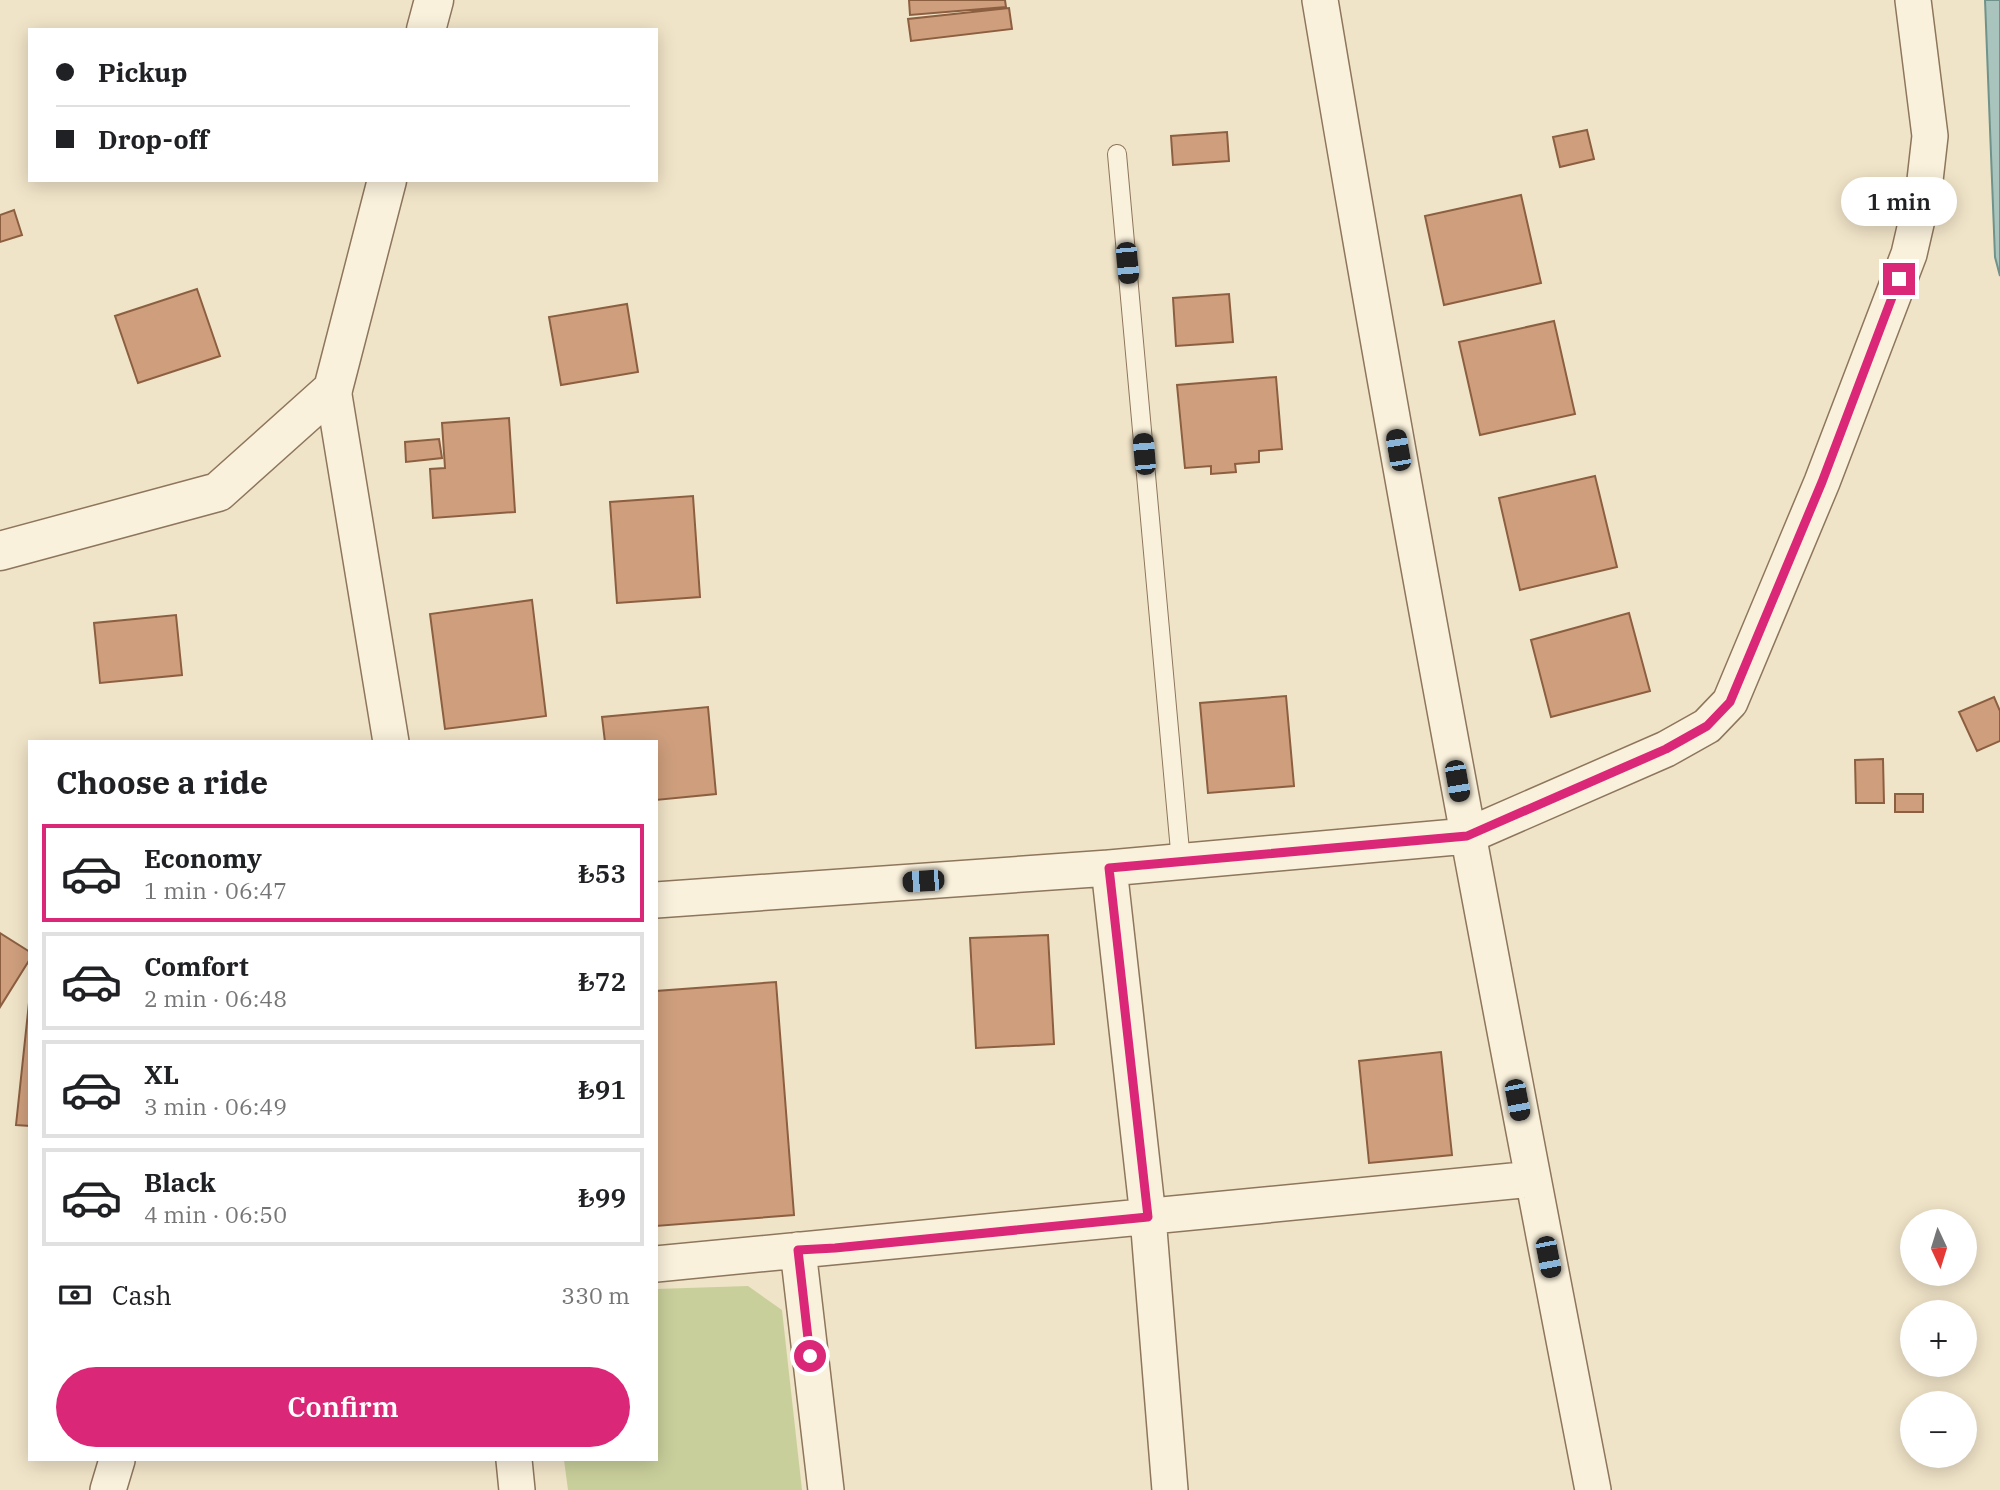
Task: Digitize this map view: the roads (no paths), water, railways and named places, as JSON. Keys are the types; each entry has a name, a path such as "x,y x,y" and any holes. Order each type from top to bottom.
{"street":[{"path":"427,28 434,0"},
{"path":"1320,0 1353,202 1467,836 1593,1490"},
{"path":"658,900 1109,868 1467,836 1666,749 1707,726 1730,702 1822,482 1909,254 1924,188 1930,136 1913,0"},
{"path":"386,182 333,389 391,740"},
{"path":"0,551 218,492 333,389"},
{"path":"1109,868 1148,1217 1170,1490"},
{"path":"658,1264 1532,1179"},
{"path":"798,1250 826,1490"},
{"path":"108,1490 117,1461"},
{"path":"514,1461 517,1490"}],"lane":[{"path":"1117,155 1181,862"}],"water":[{"path":"1985,0 2000,0 2000,276 1995,257"}]}
